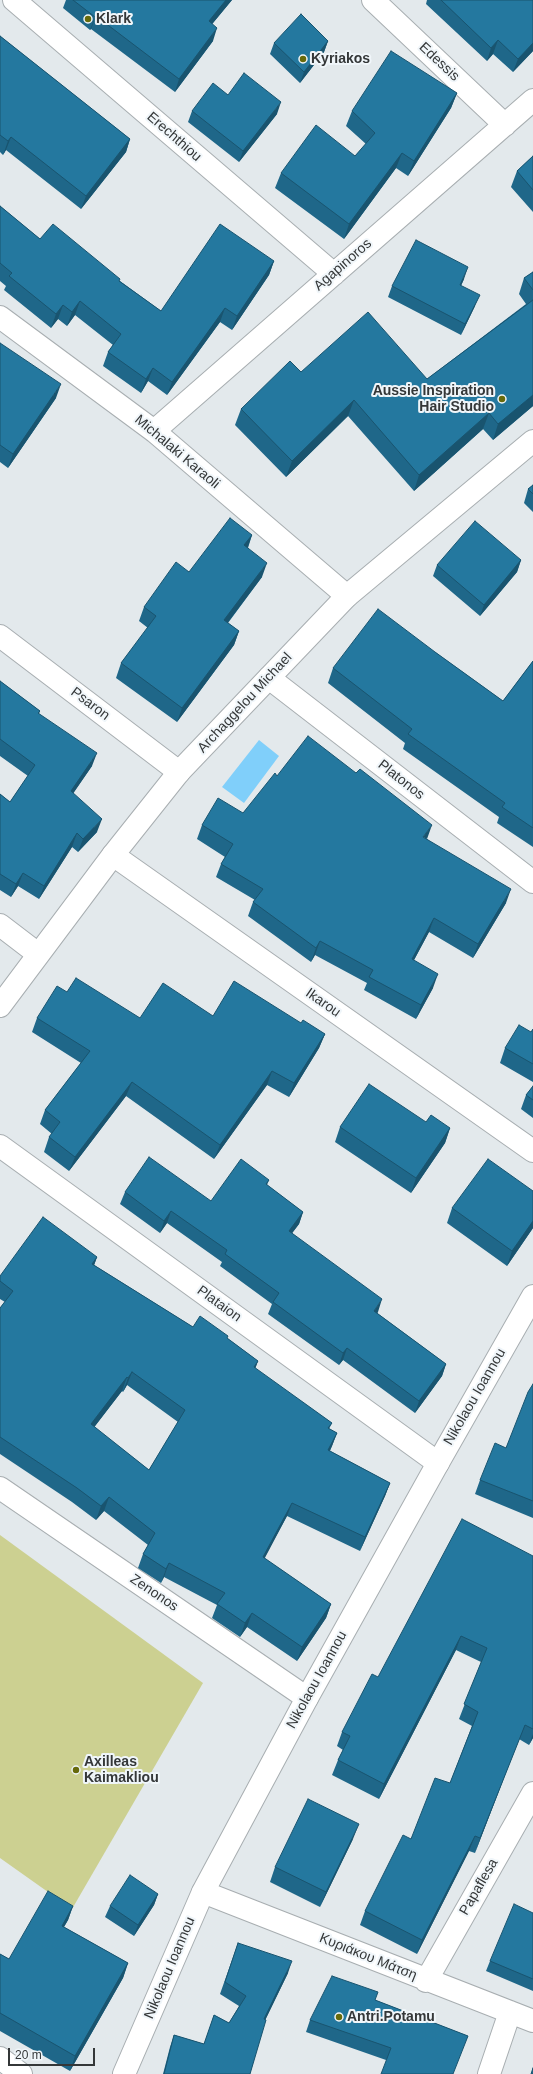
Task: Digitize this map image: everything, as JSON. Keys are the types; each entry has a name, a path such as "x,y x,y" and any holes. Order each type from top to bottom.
{"street":[{"name":"Erechthiou","path":"14,0 334,274"},
{"name":"Edessis","path":"373,0 505,125"},
{"name":"Agapinoros","path":"154,431 533,100"},
{"name":"Michalaki Karaoli","path":"0,317 154,431 347,596"},
{"name":"Archaggelou Michael","path":"0,1006 113,855 179,772 347,596 533,441"},
{"name":"Psaron","path":"0,636 179,772"},
{"name":"Platonos","path":"269,678 533,882"},
{"name":"Ikarou","path":"113,855 533,1151"},
{"path":"0,925 38,954"},
{"name":"Plataion","path":"0,1146 438,1463"},
{"name":"Nikolaou Ioannou","path":"124,2074 203,1892 307,1698 533,1296"},
{"name":"Zenonos","path":"0,1488 307,1698"},
{"name":"Papaflesa","path":"426,1981 533,1793"},
{"name":"Κυριάκου Μάτση","path":"203,1892 533,2022"},
{"path":"489,2074 510,2012"},
{"path":"0,2058 21,2074"}],"green space":[{"name":"Axilleas Kaimakliou","path":"0,1535 203,1683 72,1909 0,1858"}],"water":[{"path":"259,740 279,756 244,803 222,787"}],"building":[{"path":"73,0 226,0 209,21 217,28 179,79"},
{"path":"441,0 533,0 533,43 518,59 498,40 491,48"},
{"path":"301,14 328,41 304,72 274,43"},
{"path":"0,36 130,139 86,196 11,137 8,141 0,135"},
{"path":"391,51 457,93 414,161 402,153 349,224 281,173 316,125 355,156 375,133 352,111"},
{"path":"244,73 281,102 243,151 192,111 213,83 228,95"},
{"path":"533,156 533,190 517,171"},
{"path":"0,206 40,239 53,224 120,279 119,281 161,311 220,224 274,261 237,316 225,308 172,382 153,368 146,379 108,352 121,334 80,301 72,312 63,305 56,314 9,276 12,273 0,263"},
{"path":"416,240 468,267 460,285 480,295 465,324 392,286"},
{"path":"533,272 533,290 524,278"},
{"path":"533,300 533,395 498,424 489,413 419,475 354,400 292,461 241,409 290,361 301,372 368,312 427,379"},
{"path":"0,343 61,384 13,454 0,445"},
{"path":"533,485 533,494 528,489"},
{"path":"230,518 252,535 244,545 267,563 224,620 239,631 182,708 121,663 156,616 144,607 176,562 189,572"},
{"path":"475,521 521,560 484,605 437,565"},
{"path":"378,609 503,701 533,661 533,828 502,807 505,803 408,734 412,729 333,668"},
{"path":"0,681 40,711 38,713 97,753 71,791 102,819 83,839 77,833 44,886 23,873 16,884 0,874 0,794 10,802 35,765 0,739"},
{"path":"308,736 356,773 360,769 432,825 423,837 511,889 478,944 434,918 412,959 438,974 421,1005 369,977 373,970 320,941 316,948 253,902 263,889 221,864 233,844 202,825 218,798 243,813 275,773 277,776"},
{"path":"76,978 140,1018 163,983 213,1016 234,981 301,1023 303,1020 325,1034 294,1083 272,1071 220,1145 132,1082 75,1157 49,1137 60,1122 45,1110 90,1051 37,1018 57,986 67,992"},
{"path":"519,1025 531,1032 533,1029 533,1064 505,1048"},
{"path":"369,1084 426,1122 431,1115 450,1128 416,1178 340,1127"},
{"path":"533,1086 533,1100 526,1095"},
{"path":"149,1157 211,1201 241,1159 269,1180 266,1184 303,1212 289,1231 382,1299 374,1311 446,1364 419,1401 347,1348 343,1353 273,1302 279,1293 225,1254 227,1250 171,1211 164,1221 125,1192"},
{"path":"488,1159 533,1191 533,1221 512,1251 452,1208"},
{"path":"43,1217 97,1257 92,1264 193,1327 200,1316 228,1336 227,1338 258,1361 254,1367 332,1423 328,1428 337,1433 328,1450 390,1483 365,1537 292,1503 263,1557 331,1604 302,1647 252,1613 245,1623 217,1604 225,1593 169,1563 166,1569 143,1554 155,1533 109,1497 101,1506 77,1488 0,1437 0,1308 13,1291 0,1281 0,1276","holes":["132,1372 185,1410 149,1470 91,1424"]},
{"path":"533,1384 533,1501 480,1480 495,1443 506,1448 528,1392"},
{"path":"462,1519 533,1556 533,1729 525,1725 480,1838 475,1836 422,1940 365,1911 403,1835 411,1839 435,1778 450,1783 478,1712 464,1704 487,1648 461,1636 384,1784 338,1760 350,1736 342,1732 372,1674 378,1677"},
{"path":"308,1799 359,1824 326,1892 275,1867"},
{"path":"130,1875 158,1894 138,1925 110,1906"},
{"path":"48,1891 73,1906 62,1926 128,1963 75,2056 0,2013 0,1954 9,1959"},
{"path":"514,1904 533,1913 533,1979 490,1961"},
{"path":"238,1943 292,1961 264,2019 266,2020 250,2074 164,2074 174,2035 204,2044 214,2015 229,2023 246,1996 225,1982"},
{"path":"332,1976 378,1992 375,2000 468,2036 453,2074 381,2074 391,2048 310,2020"}],"place":[{"name":"Klark","path":"88,19"},
{"name":"Kyriakos","path":"303,59"},
{"name":"Aussie Inspiration Hair Studio","path":"502,399"},
{"name":"Axilleas Kaimakliou","path":"76,1770"},
{"name":"Antri.Potamu","path":"339,2017"}]}
